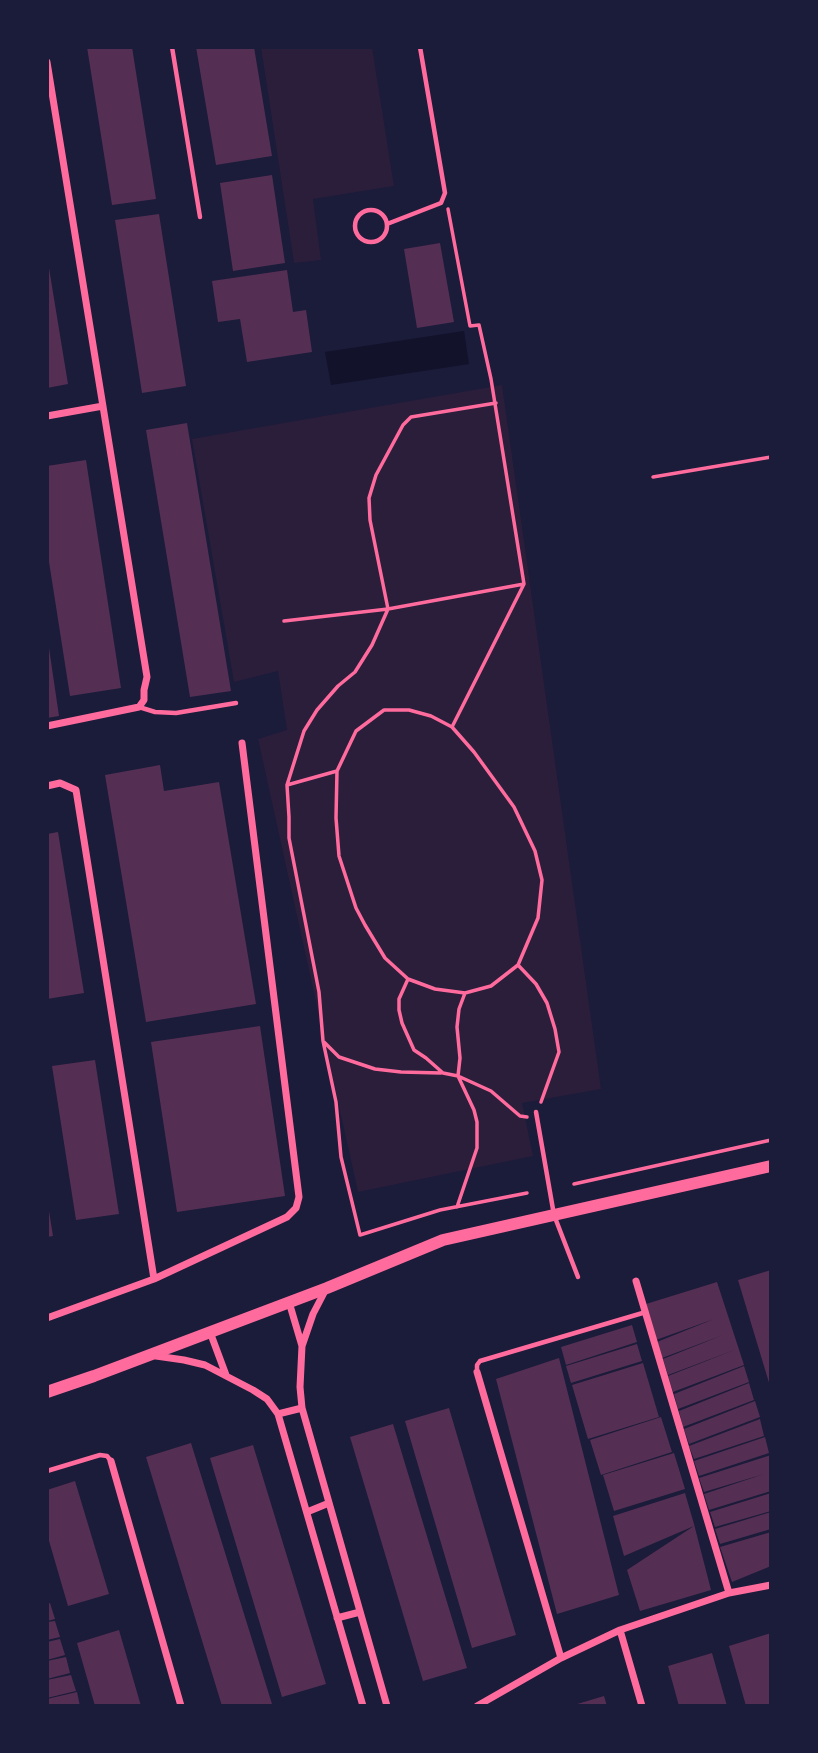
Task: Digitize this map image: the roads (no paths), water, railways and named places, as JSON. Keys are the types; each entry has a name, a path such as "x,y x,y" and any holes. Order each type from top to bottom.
{"street":[{"path":"47,62 147,677 144,700 139,707 47,726"},
{"path":"47,416 103,406"},
{"path":"47,1318 154,1279 286,1217 296,1208 299,1197 242,743"},
{"path":"47,786 60,783 76,790 154,1279"},
{"path":"47,1392 327,1288 443,1240 771,1166"},
{"path":"636,1281 729,1593"},
{"path":"327,1288 313,1314 302,1346 302,1408 387,1706"},
{"path":"289,1302 302,1346"},
{"path":"210,1332 226,1376"},
{"path":"149,1355 205,1365 267,1399 278,1414 363,1706"},
{"path":"477,1371 561,1658"},
{"path":"278,1414 302,1408"},
{"path":"111,1461 181,1706"},
{"path":"307,1512 329,1503"},
{"path":"477,1706 561,1658 620,1630 729,1593 771,1586"},
{"path":"337,1618 360,1612"},
{"path":"620,1630 642,1706"}],"lane":[{"path":"172,47 200,217"},
{"path":"387,224 441,203 445,193 419,47"},
{"path":"367,210 378,211 387,224 385,235 372,243 362,240 354,226 358,216 367,210"},
{"path":"139,707 155,712 176,713 236,703"},
{"path":"536,1112 554,1215 578,1277"},
{"path":"477,1371 480,1361 646,1312"},
{"path":"47,1471 100,1455 107,1456 111,1461"}]}
